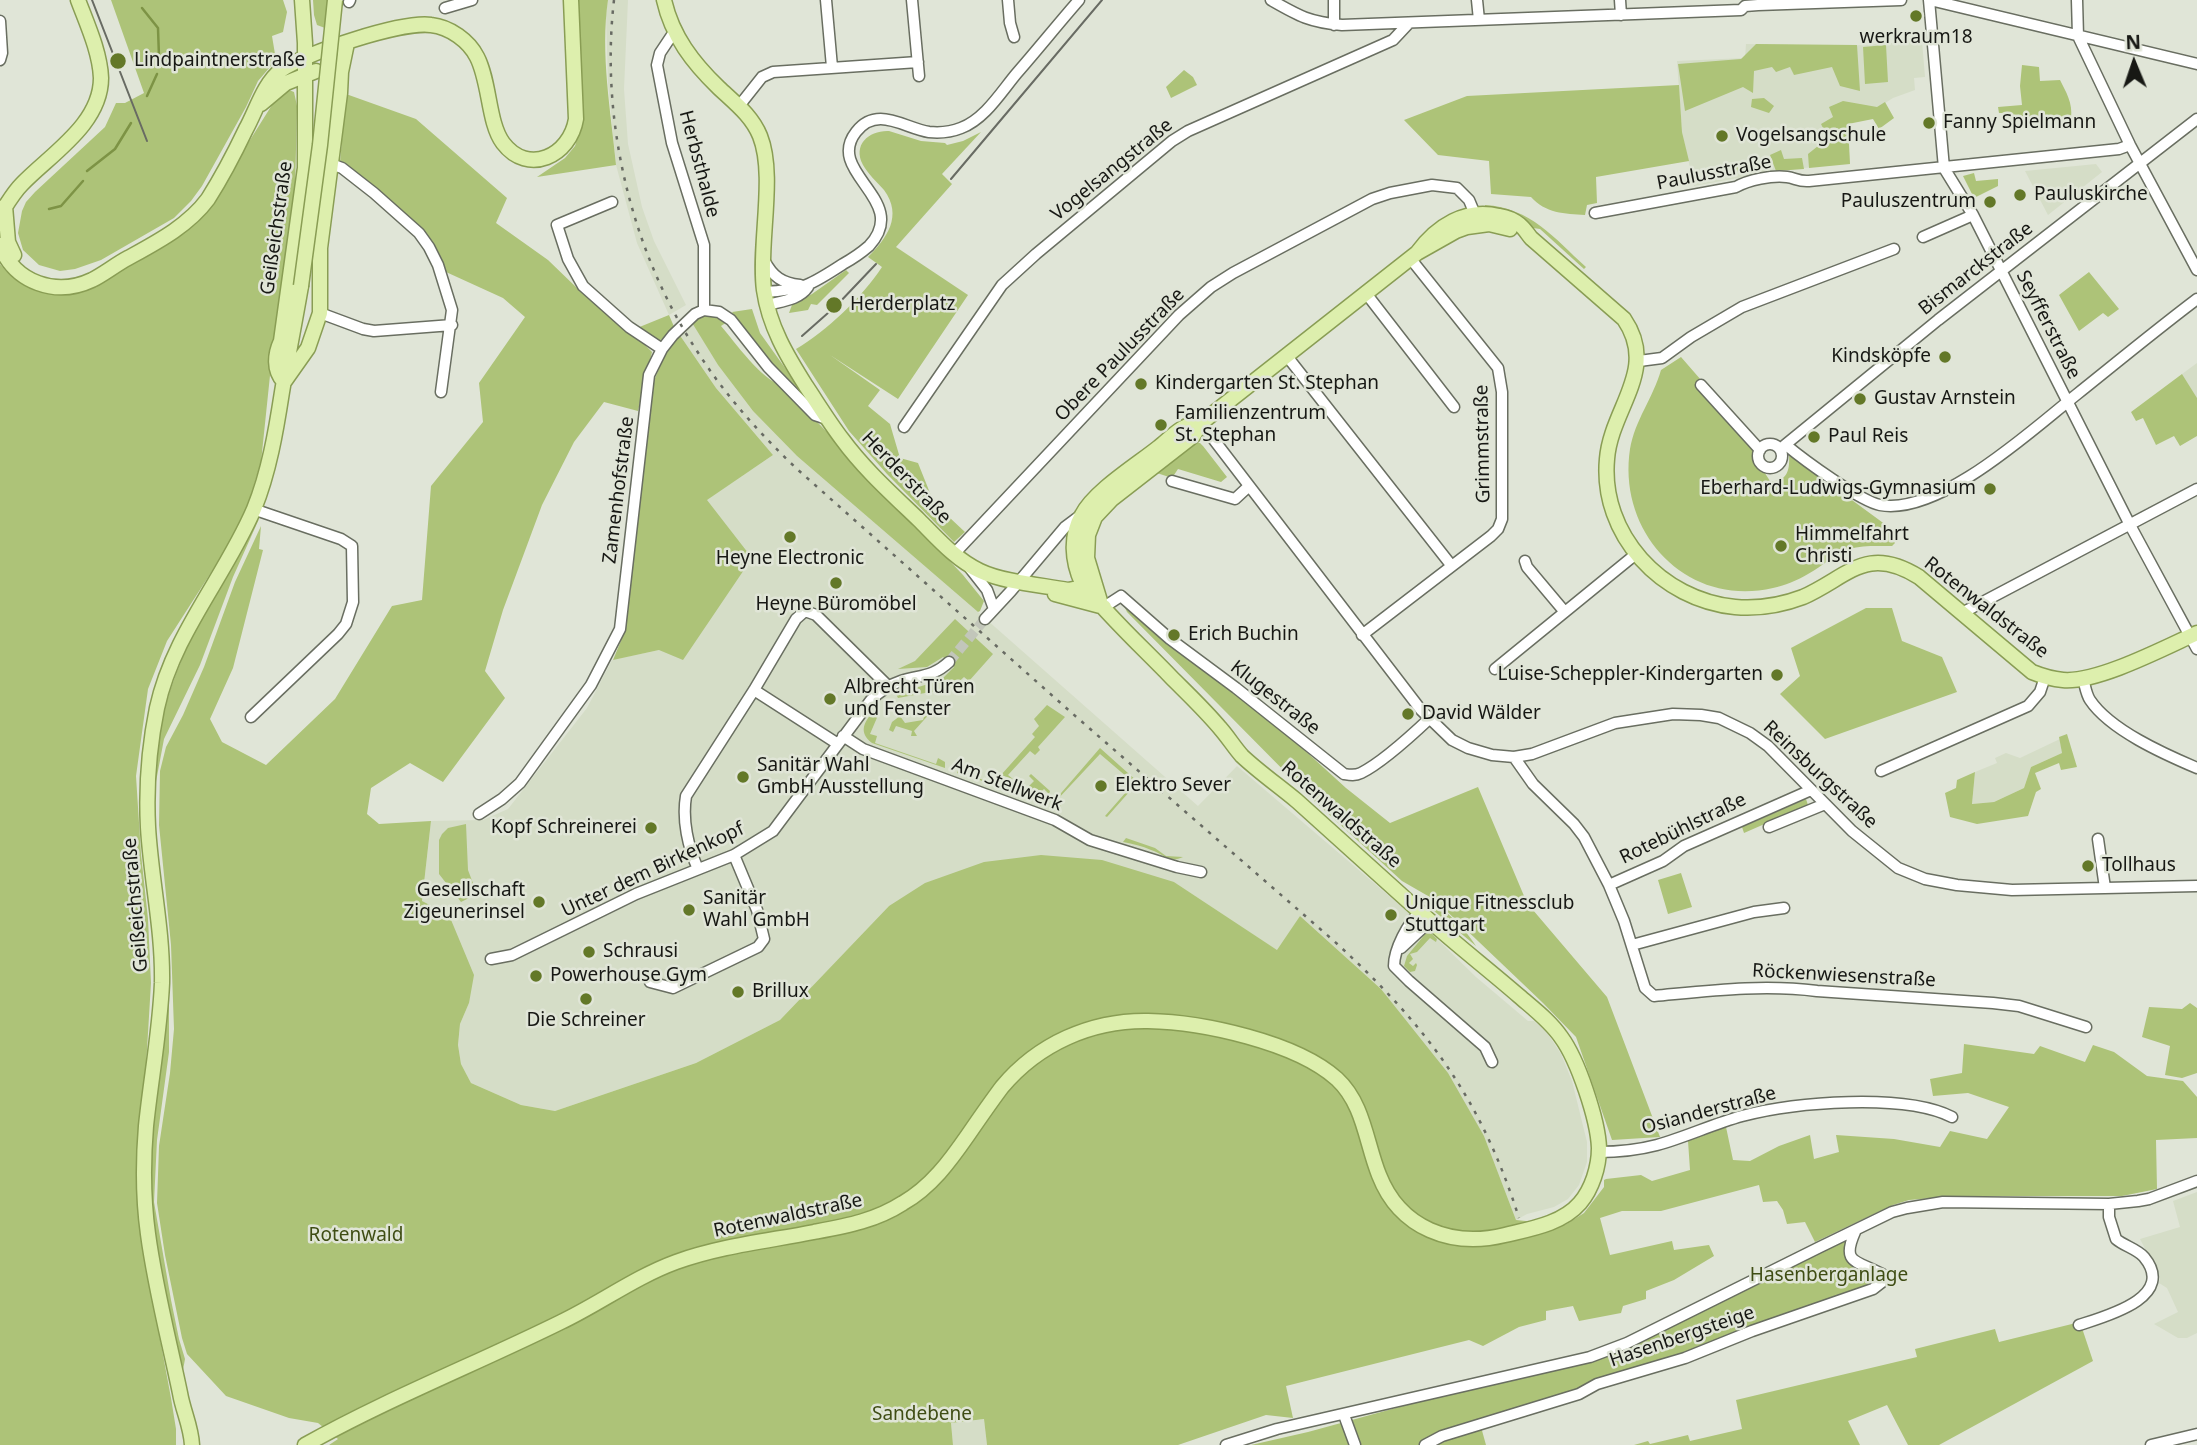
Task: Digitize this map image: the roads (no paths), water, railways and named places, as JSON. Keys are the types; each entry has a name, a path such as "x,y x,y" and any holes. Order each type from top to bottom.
{"main road":[{"path":"78,0 101,76 97,102 86,123 3,205 10,249 30,271 48,279 68,280 113,266"},
{"name":"Geißeichstraße","path":"284,382 276,365 303,193 314,55 305,34 302,0"},
{"path":"0,246 5,257 23,276 42,285 56,288 78,285 93,279 173,232 199,209 213,190 274,76 281,70 347,43 393,29 421,24 434,25 452,32 465,42 479,61 496,127 503,143 519,156 544,158 562,149 568,142 573,135 576,119 571,0"},
{"name":"Herderstraße","path":"664,0 674,32 688,55 755,126 765,152 763,258 766,298 775,330 789,359 827,419 859,460 954,554 968,564 994,576 1042,586 1068,590 1082,587"},
{"name":"Geißeichstraße","path":"192,1445 190,1425 182,1402 156,1283 145,1208 146,1127 162,982 148,831 148,761 158,706 176,653 253,509 269,457 297,313 317,168 345,1"},
{"name":"Geißeichstraße","path":"284,382 308,348 320,313 320,248 341,72 347,43"},
{"path":"314,55 332,57 341,72"},
{"path":"257,107 286,83 311,73 325,80 338,107"},
{"path":"1477,219 1531,238 1624,319 1634,334 1639,361"},
{"name":"Rotenwaldstraße","path":"1102,605 1088,568 1088,535 1095,517 1128,479 1185,427 1200,423 1414,255 1477,219"},
{"path":"297,313 306,314 313,311 321,290"},
{"name":"Rotenwaldstraße","path":"1639,361 1609,447 1606,472 1608,492 1615,515 1636,554 1661,578 1705,602 1736,607 1777,604 1803,597 1856,567 1883,564 1907,569 2032,672 2065,681 2084,679"},
{"name":"Rotenwaldstraße","path":"305,1445 567,1320 680,1260 846,1226 881,1215 916,1195 942,1170 1004,1086 1025,1064 1049,1046 1093,1028 1139,1021 1181,1023 1236,1034 1308,1059 1334,1076 1354,1101 1380,1179 1392,1200 1407,1216 1423,1227 1453,1238 1474,1240 1502,1236 1545,1224 1564,1216 1581,1202 1590,1186 1598,1152 1586,1092 1566,1043 1541,1015 1245,759 1220,728 1082,587 1076,571 1073,549 1081,515 1097,496 1128,479"},
{"path":"1082,587 1088,568"},
{"path":"1042,586 1055,594 1102,605"},
{"path":"2084,679 2195,640"},
{"path":"182,1402 184,1445"}],"street":[{"path":"445,8 472,0"},
{"path":"826,0 832,67"},
{"path":"912,0 919,76"},
{"path":"1008,0 1014,37"},
{"path":"766,298 794,298 804,294 810,284 864,250 878,232 878,204 873,193 855,172 849,156 857,130 869,121 886,118 929,132 947,131 968,125 990,106 1079,0"},
{"path":"1271,0 1311,21 1334,25 1741,10 1746,3 1901,0"},
{"path":"1334,0 1334,25"},
{"path":"1477,0 1479,20"},
{"path":"1620,0 1621,15"},
{"path":"1929,0 2197,64"},
{"name":"Seyfferstraße","path":"1929,0 1944,168 1973,215 2130,525 2195,640"},
{"path":"2077,0 2078,36 2130,145 2197,270"},
{"path":"0,21 0,60"},
{"name":"Vogelsangstraße","path":"904,428 1002,285 1172,141 1188,131 1393,40 1408,24"},
{"name":"Herbsthalde","path":"674,32 660,53 657,65 672,143 704,245 704,310"},
{"path":"739,106 762,77 773,72 918,62"},
{"name":"Bismarckstraße","path":"1760,450 1761,464 1773,468 1781,460 1783,447 2197,119"},
{"name":"Paulusstraße","path":"1595,214 1775,177 1788,177 1798,182 2119,149 2130,145"},
{"path":"331,164 342,168 419,233 438,265 452,310 449,380 441,393"},
{"name":"Obere Paulusstraße","path":"954,554 1179,315 1211,287 1372,198 1390,193 1432,185 1457,188 1466,194 1477,219"},
{"path":"612,202 557,225 569,259 583,286 629,327 662,349"},
{"path":"1923,237 1973,215"},
{"path":"1639,361 1662,358 1691,337 1742,307 1894,249"},
{"name":"Grimmstraße","path":"1363,635 1491,536 1502,519 1502,392 1497,368 1414,255"},
{"path":"763,258 769,269 782,281 810,284"},
{"path":"1365,292 1454,407"},
{"path":"1701,385 1760,450 1763,446 1783,447 1863,499 1878,505 1894,506 1937,493 1975,473 2025,437 2197,299"},
{"path":"704,310 726,316 768,367 815,415 827,419"},
{"name":"Zamenhofstraße","path":"479,814 520,783 591,685 620,629 642,456 649,375 662,349 695,314 704,310"},
{"path":"320,313 374,331 452,325"},
{"path":"1286,355 1451,565"},
{"name":"Reinsburgstraße","path":"1200,423 1429,719 1452,740 1468,748 1492,755 1514,757 1532,754 1615,723 1673,714 1719,718 1750,733 1768,746 1852,831 1888,860 1925,879 2012,890 2197,886"},
{"path":"1172,481 1235,499 1249,486"},
{"path":"1962,613 2197,489"},
{"path":"251,717 338,634 350,614 354,589 352,546 341,539 253,509"},
{"name":"Rotenwaldstraße","path":"1020,581 1065,527 1081,515"},
{"path":"1495,669 1636,554"},
{"path":"1525,561 1527,567 1564,611"},
{"path":"968,564 987,590 993,609"},
{"path":"985,619 1020,581"},
{"name":"Klugestraße","path":"1102,605 1121,596 1129,601 1170,639 1344,774 1362,773 1429,719"},
{"path":"698,869 689,842 684,807 686,796 796,619 805,611 816,615 888,686"},
{"name":"Unter dem Birkenkopf","path":"491,959 512,955 636,894 734,855 773,831 871,700 888,686 939,671 949,662"},
{"path":"1881,771 2028,706 2040,692 2045,677"},
{"path":"2084,679 2089,699 2107,717 2164,754 2197,768"},
{"name":"Am Stellwerk","path":"754,690 841,740 863,749 1055,820 1090,840 1201,872"},
{"name":"Röckenwiesenstraße","path":"1514,757 1533,784 1584,837 1609,885 1645,988 1654,996 1722,989 1791,988 2019,1006 2086,1027"},
{"name":"Rotebühlstraße","path":"1609,885 1663,861 1684,846 1811,790"},
{"path":"1769,827 1825,804"},
{"path":"2098,839 2105,888"},
{"path":"650,982 673,988 758,947 764,939 757,910 734,855"},
{"path":"1632,945 1754,912 1784,908"},
{"path":"1425,916 1395,955 1396,969 1485,1047 1492,1062"},
{"name":"Osianderstraße","path":"1598,1152 1655,1146 1742,1116 1807,1105 1901,1104 1939,1111 1952,1118"},
{"name":"Hasenbergsteige","path":"1226,1445 1277,1429 1590,1357 1628,1343 1892,1212 1924,1204 2109,1204 2149,1199 2197,1181"},
{"path":"2079,1325 2125,1308 2151,1288 2153,1282 2143,1255 2116,1240 2109,1217 2109,1204"},
{"name":"Hasenbergsteige","path":"1425,1445 1443,1436 1578,1394 1597,1384 1685,1358 1752,1331 1873,1289 1882,1282 1882,1274 1853,1260 1848,1253 1855,1232"},
{"path":"1344,1415 1355,1445"},
{"path":"2151,1445 2197,1434"}],"waterway":[{"path":"142,8 158,28 159,57"},
{"path":"147,96 157,74"},
{"path":"87,171 115,149 131,123"},
{"path":"49,209 61,206 83,181"}],"tunnel":[{"path":"949,662 985,619"}],"tram line":[{"path":"92,0 147,141"},
{"path":"951,179 1102,0"},
{"path":"802,336 837,305 876,264"}],"railway":[{"path":"614,0 612,91 625,183 654,271 674,312 719,383 756,427 797,469 1334,941 1397,1003 1447,1066 1468,1100 1504,1175 1519,1218"}],"place":[{"name":"werkraum18","path":"1916,16"},
{"name":"Lindpaintnerstraße","path":"118,61"},
{"name":"Fanny Spielmann","path":"1929,123"},
{"name":"Vogelsangschule","path":"1722,136"},
{"name":"Pauluskirche","path":"2020,195"},
{"name":"Pauluszentrum","path":"1990,202"},
{"name":"Herderplatz","path":"834,305"},
{"name":"Kindsköpfe","path":"1945,357"},
{"name":"Kindergarten St. Stephan","path":"1141,384"},
{"name":"Gustav Arnstein","path":"1860,399"},
{"name":"Familienzentrum St. Stephan","path":"1161,425"},
{"name":"Paul Reis","path":"1814,437"},
{"name":"Eberhard-Ludwigs-Gymnasium","path":"1990,489"},
{"name":"Heyne Electronic","path":"790,537"},
{"name":"Himmelfahrt Christi","path":"1781,546"},
{"name":"Heyne Büromöbel","path":"836,583"},
{"name":"Erich Buchin","path":"1174,635"},
{"name":"Luise-Scheppler-Kindergarten","path":"1777,675"},
{"name":"Albrecht Türen und Fenster","path":"830,699"},
{"name":"David Wälder","path":"1408,714"},
{"name":"Sanitär Wahl GmbH Ausstellung","path":"743,777"},
{"name":"Elektro Sever","path":"1101,786"},
{"name":"Kopf Schreinerei","path":"651,828"},
{"name":"Tollhaus","path":"2088,866"},
{"name":"Gesellschaft Zigeunerinsel","path":"539,902"},
{"name":"Sanitär Wahl GmbH","path":"689,910"},
{"name":"Unique Fitnessclub Stuttgart","path":"1391,915"},
{"name":"Schrausi","path":"589,952"},
{"name":"Powerhouse Gym","path":"536,976"},
{"name":"Brillux","path":"738,992"},
{"name":"Die Schreiner","path":"586,999"}],"park label":[{"name":"Rotenwald","path":"356,1236"},
{"name":"Hasenberganlage","path":"1829,1276"},
{"name":"Sandebene","path":"922,1415"}]}
